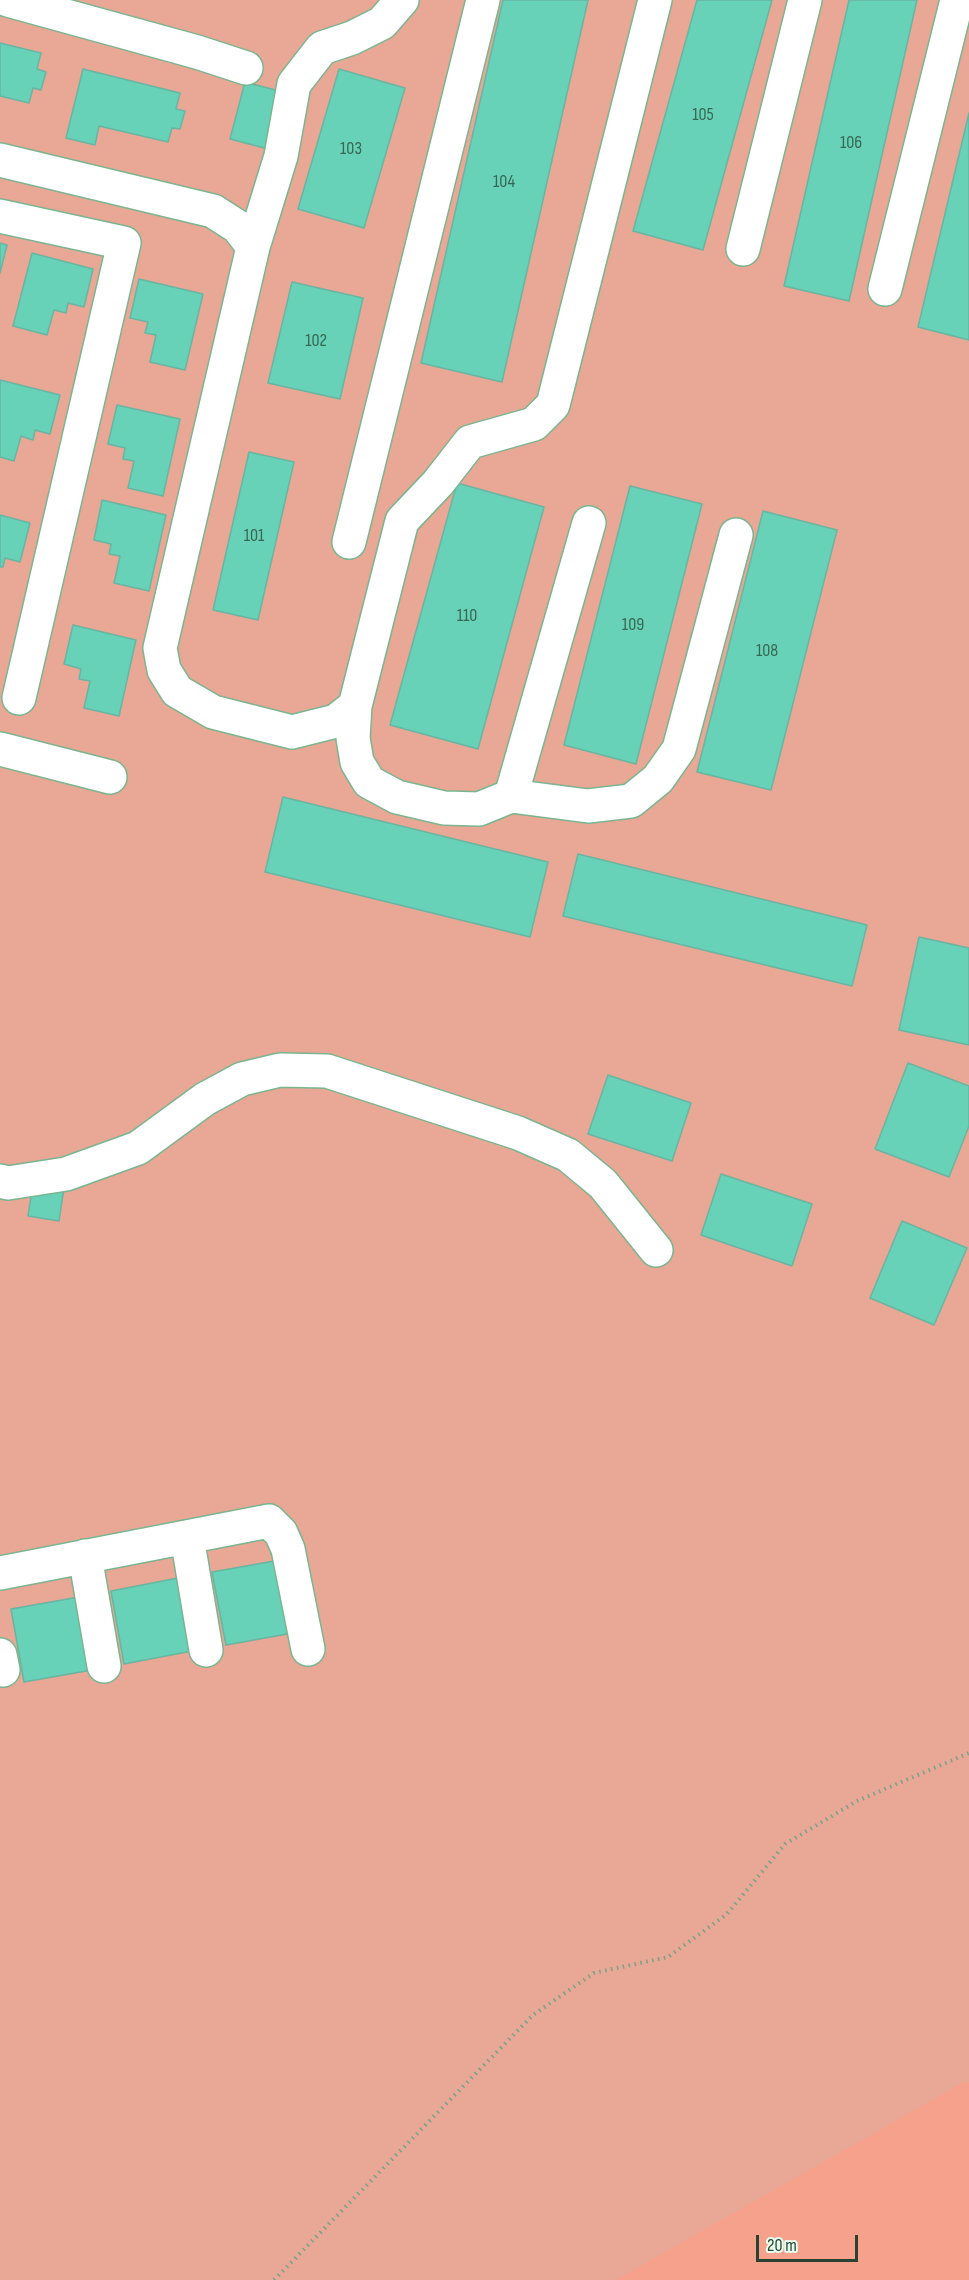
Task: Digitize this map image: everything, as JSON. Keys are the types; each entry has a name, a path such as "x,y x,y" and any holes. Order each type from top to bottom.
{"street":[{"path":"8,0 246,68"},
{"path":"355,706 336,722 292,732 213,712 177,691 164,670 160,648 253,248 281,156 294,84 322,48 352,38 382,22 402,0"},
{"path":"350,542 483,0"},
{"path":"655,0 553,405 534,424 470,442 438,483 402,521 355,706 353,738 357,762 369,782 398,797 444,808 479,809 511,796 588,806 631,801 658,778 679,749 735,535"},
{"path":"743,249 805,0"},
{"path":"885,289 957,0"},
{"path":"0,160 213,211 238,228 253,248"},
{"path":"0,216 124,243 20,698"},
{"path":"511,796 589,523"},
{"path":"0,749 110,777"},
{"path":"0,1181 8,1183 66,1174 138,1148 205,1099 242,1079 279,1070 327,1071 518,1132 568,1155 603,1184 656,1250"},
{"path":"0,1573 269,1521 281,1533 288,1549 308,1649"},
{"path":"187,1537 206,1650"},
{"path":"85,1556 104,1666"}],"path":[{"path":"274,2280 533,2015 594,1972 668,1957 727,1914 785,1844 856,1801 969,1753"}],"shaded area":[{"path":"0,0 969,0 969,2280 0,2280"},
{"path":"966,2081 969,2083 969,2280 616,2280"}],"building":[{"path":"503,0 588,0 502,382 421,363"},
{"path":"697,0 772,0 703,250 633,231"},
{"path":"849,0 917,0 849,301 784,286"},
{"path":"0,43 41,53 37,69 46,72 41,90 33,88 29,103 0,96"},
{"path":"83,69 180,93 176,109 185,111 180,129 172,128 168,142 99,126 95,145 66,138"},
{"path":"339,69 405,88 364,228 298,209"},
{"path":"245,82 283,92 268,149 230,139"},
{"path":"969,113 969,340 918,327"},
{"path":"0,243 7,245 0,273"},
{"path":"32,253 93,269 84,307 68,303 66,313 54,310 47,335 13,326"},
{"path":"139,279 203,294 185,370 150,362 156,335 145,333 148,322 130,318"},
{"path":"292,282 363,298 340,399 268,383"},
{"path":"0,380 60,395 50,434 35,430 33,440 21,436 14,461 0,457"},
{"path":"117,405 180,419 163,496 128,488 134,461 123,459 125,448 108,444"},
{"path":"249,452 294,462 258,620 213,610"},
{"path":"457,483 544,507 478,749 390,725"},
{"path":"630,486 702,504 636,764 564,745"},
{"path":"102,500 166,515 149,591 114,583 120,556 109,554 111,544 94,540"},
{"path":"763,511 837,530 771,790 697,772"},
{"path":"0,515 30,523 20,562 5,558 3,567 0,567"},
{"path":"73,625 136,640 119,716 84,708 90,681 79,679 81,669 64,664"},
{"path":"283,797 548,862 530,937 265,872"},
{"path":"578,854 867,925 852,986 563,916"},
{"path":"919,937 969,948 969,1045 899,1030"},
{"path":"908,1063 969,1086 969,1126 949,1177 875,1149"},
{"path":"608,1075 691,1103 672,1161 588,1134"},
{"path":"721,1174 812,1204 792,1266 701,1235"},
{"path":"33,1183 64,1188 59,1221 28,1216"},
{"path":"902,1221 967,1248 934,1325 870,1298"},
{"path":"280,1560 293,1633 226,1645 212,1572"},
{"path":"178,1578 192,1651 124,1664 111,1591"},
{"path":"79,1597 92,1670 24,1682 11,1609"}]}
